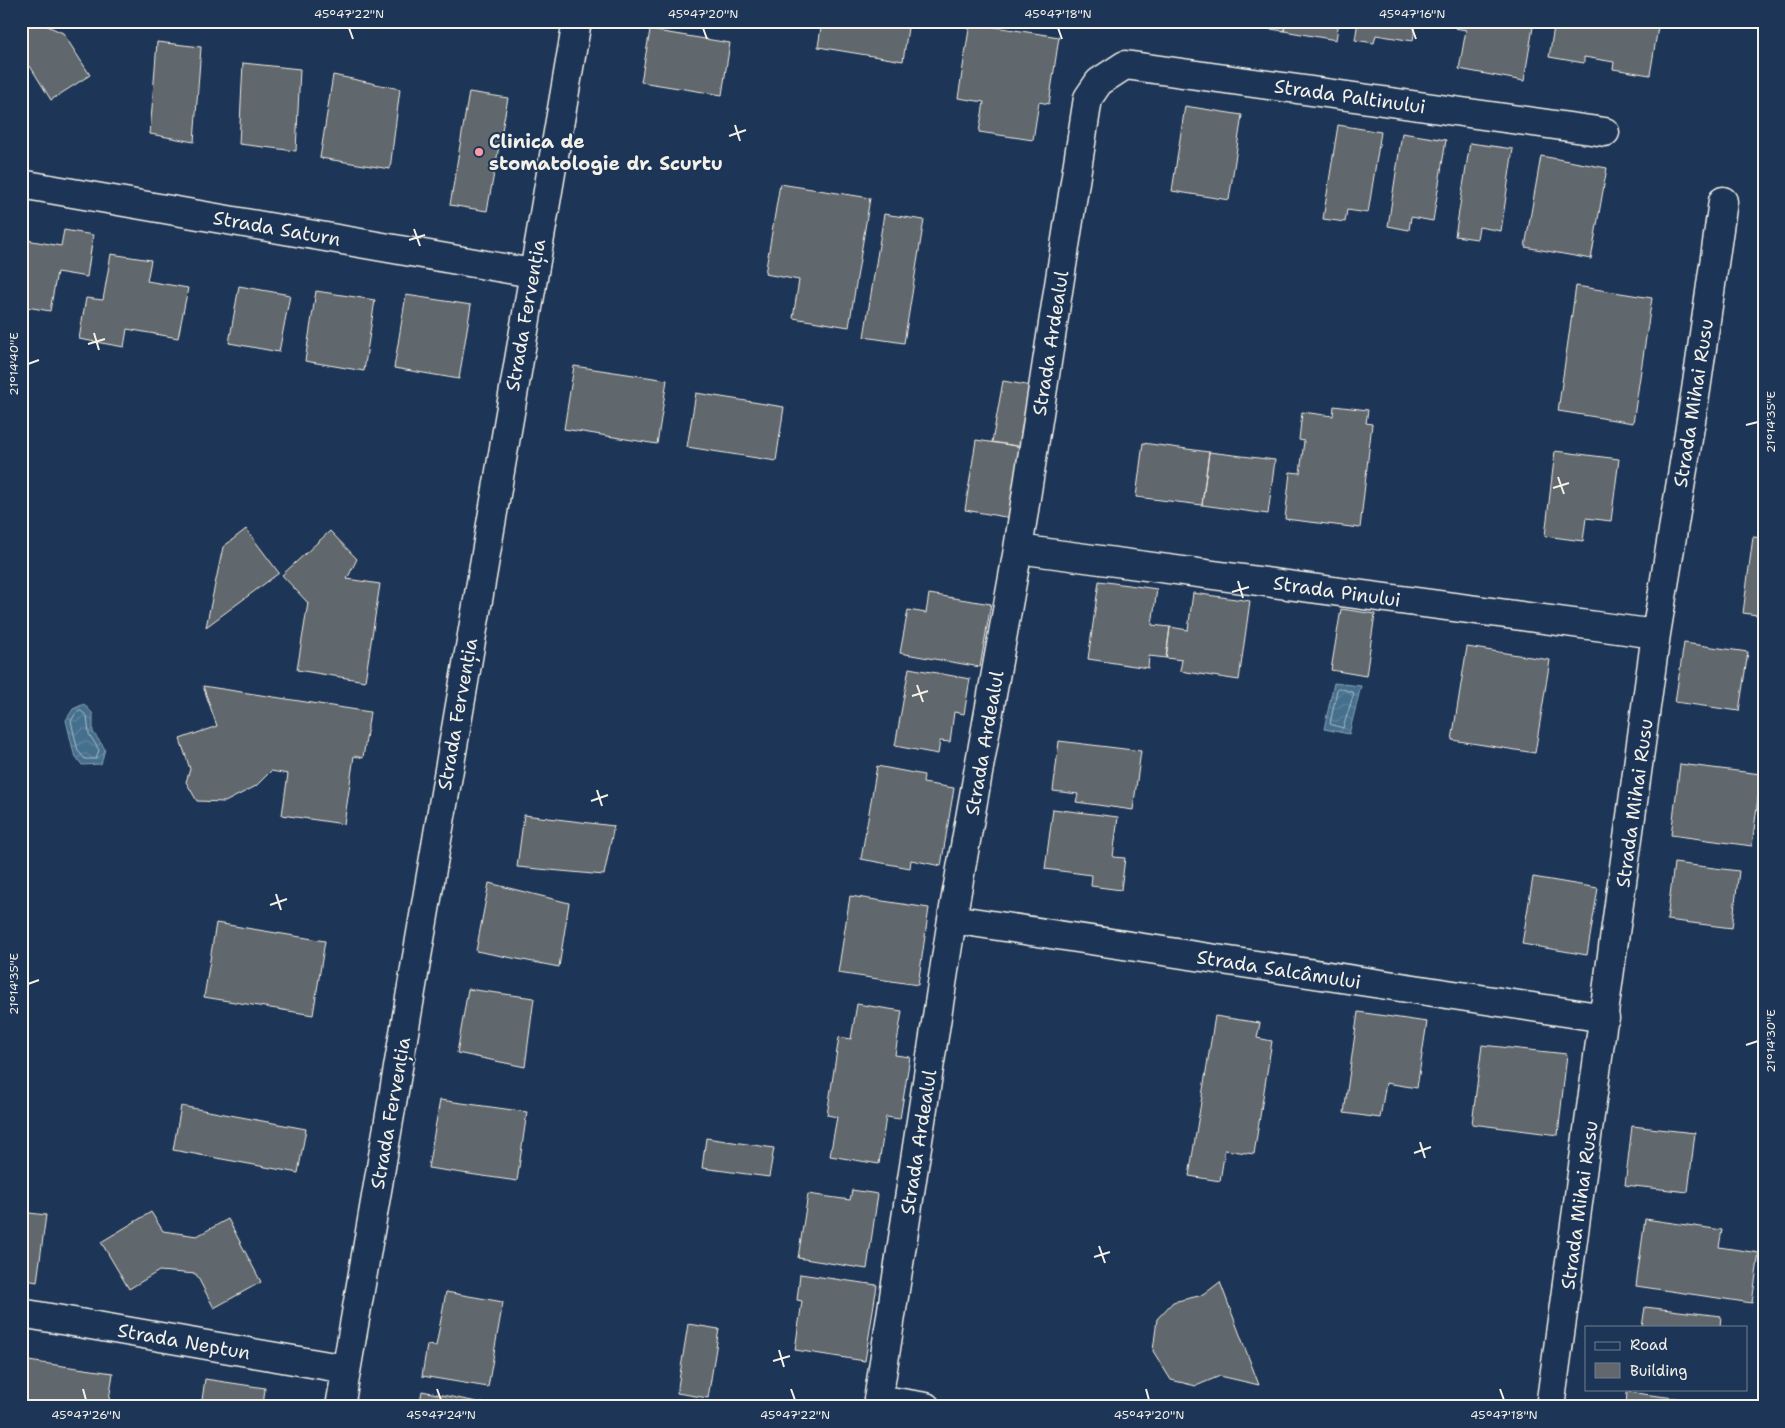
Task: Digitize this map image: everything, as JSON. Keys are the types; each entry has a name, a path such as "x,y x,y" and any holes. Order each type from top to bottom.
{"street":[{"name":"Strada Fervenția","path":"340,1407 532,273 577,21"},
{"name":"Strada Paltinului","path":"1099,82 1125,65 1605,132"},
{"name":"Strada Ardealul","path":"877,1403 952,919 1018,549 1088,98 1099,82"},
{"name":"Strada Saturn","path":"21,184 532,273"},
{"name":"Strada Mihai Rusu","path":"1550,1407 1605,1018 1656,634 1696,390 1723,201"},
{"name":"Strada Pinului","path":"1018,549 1656,634"},
{"name":"Strada Salcâmului","path":"952,919 1605,1018"},
{"name":"Strada Neptun","path":"21,1313 346,1368"},
{"path":"877,1403 926,1407"}],"water":[{"path":"1334,683 1361,686 1349,734 1324,729"},
{"path":"84,704 93,714 93,732 105,749 101,764 82,765 74,754 66,720 73,709"}],"building":[{"path":"21,21 42,21 43,24 63,33 90,75 51,100 30,66 21,75"},
{"path":"822,21 866,21 908,28 903,61 818,47"},
{"path":"1238,21 1286,21 1284,31 1237,24"},
{"path":"1286,21 1339,21 1336,40 1284,31"},
{"path":"1358,21 1416,21 1413,41 1376,35 1374,43 1355,40"},
{"path":"1456,21 1534,21 1524,81 1459,69 1466,30 1455,28"},
{"path":"1555,21 1659,21 1650,75 1613,69 1614,62 1584,57 1584,63 1549,57"},
{"path":"970,23 1059,37 1049,104 1039,102 1033,140 979,132 984,102 958,98"},
{"path":"650,30 730,43 722,95 641,82"},
{"path":"157,42 201,47 194,142 150,134"},
{"path":"243,63 300,69 296,151 239,144"},
{"path":"333,75 400,89 390,169 320,158"},
{"name":"Clinica de stomatologie dr. Scurtu","path":"469,92 508,98 487,211 450,205"},
{"path":"1185,106 1242,115 1229,200 1172,191"},
{"path":"1338,125 1381,132 1368,213 1347,210 1345,222 1323,219"},
{"path":"1402,133 1446,140 1433,221 1411,217 1409,230 1388,226"},
{"path":"1470,143 1513,149 1501,231 1479,227 1477,239 1455,236"},
{"path":"1541,156 1607,168 1591,259 1525,247"},
{"path":"780,184 870,198 849,327 793,318 799,280 765,274"},
{"path":"884,214 924,220 904,343 864,337"},
{"path":"64,230 93,235 87,277 57,272 50,311 21,306 21,239 61,246"},
{"path":"111,254 151,260 147,281 188,288 178,338 127,329 124,347 79,339 86,298 103,300"},
{"path":"239,286 290,295 279,352 229,343"},
{"path":"1576,286 1652,298 1633,423 1558,411"},
{"path":"316,291 375,300 364,371 305,361"},
{"path":"406,295 471,305 459,379 394,368"},
{"path":"574,366 667,380 657,444 564,429"},
{"path":"1003,381 1032,386 1023,447 992,442"},
{"path":"696,393 784,407 776,461 687,447"},
{"path":"1334,406 1368,410 1366,423 1372,424 1360,528 1285,519 1290,472 1300,473 1304,441 1299,440 1302,412 1333,416"},
{"path":"976,440 1023,447 1011,518 965,510"},
{"path":"1143,443 1209,452 1202,505 1136,497"},
{"path":"1555,451 1619,459 1611,521 1586,518 1583,541 1545,536"},
{"path":"1209,452 1275,460 1268,514 1202,505"},
{"path":"246,529 279,573 206,627 223,547"},
{"path":"330,531 357,559 347,579 380,584 365,681 297,670 308,603 282,575"},
{"path":"1753,537 1764,538 1764,616 1743,613"},
{"path":"1099,581 1157,589 1152,625 1170,627 1166,658 1149,656 1148,668 1088,659"},
{"path":"1193,593 1250,601 1239,680 1180,671 1182,660 1166,658 1170,627 1188,630"},
{"path":"929,594 991,604 980,667 900,653 908,610 926,613"},
{"path":"1341,609 1375,614 1366,676 1331,670"},
{"path":"1684,643 1748,652 1739,711 1675,702"},
{"path":"1467,647 1550,660 1535,753 1452,740"},
{"path":"21,654 25,654 21,680"},
{"path":"909,668 970,679 964,714 954,712 950,742 940,741 938,754 895,746"},
{"path":"203,686 370,712 363,758 354,756 344,824 282,815 288,774 271,771 256,786 225,802 197,801 186,782 190,769 180,739 217,726"},
{"path":"1059,741 1141,751 1133,810 1076,802 1078,794 1053,791"},
{"path":"1680,764 1761,774 1752,846 1671,835"},
{"path":"877,766 924,775 923,783 954,788 941,866 911,860 910,868 861,859"},
{"path":"1053,809 1118,817 1113,857 1125,858 1121,890 1091,886 1092,875 1045,869"},
{"path":"524,815 614,826 604,875 517,867"},
{"path":"1674,863 1739,871 1732,928 1667,920"},
{"path":"1533,877 1598,888 1587,955 1522,944"},
{"path":"489,883 569,903 559,967 476,951"},
{"path":"850,896 929,908 918,985 838,973"},
{"path":"216,923 325,941 313,1015 204,997"},
{"path":"468,989 534,998 525,1067 457,1053"},
{"path":"857,1004 902,1011 895,1055 910,1057 900,1119 886,1117 879,1164 830,1156 837,1117 827,1115 839,1037 851,1039"},
{"path":"1358,1012 1427,1022 1417,1088 1386,1083 1380,1118 1344,1113"},
{"path":"1215,1016 1260,1023 1257,1038 1272,1041 1254,1154 1225,1150 1220,1181 1189,1176"},
{"path":"1482,1045 1567,1054 1558,1135 1472,1124"},
{"path":"440,1100 527,1112 517,1181 428,1168"},
{"path":"181,1106 306,1129 298,1173 173,1150"},
{"path":"1632,1126 1695,1133 1688,1192 1625,1185"},
{"path":"706,1138 774,1148 769,1177 702,1168"},
{"path":"852,1190 878,1194 867,1269 798,1258 808,1194 850,1200"},
{"path":"21,1212 46,1215 37,1282 21,1279"},
{"path":"151,1212 163,1231 197,1236 228,1219 261,1282 214,1308 196,1274 159,1271 129,1289 101,1242"},
{"path":"1645,1219 1722,1230 1719,1247 1759,1253 1752,1303 1636,1286"},
{"path":"800,1274 877,1285 865,1361 795,1350 802,1301 797,1300"},
{"path":"1220,1282 1259,1385 1220,1376 1196,1386 1171,1380 1153,1351 1157,1319 1173,1302 1203,1295"},
{"path":"446,1292 503,1302 488,1387 422,1376 427,1345 436,1346"},
{"path":"1645,1307 1721,1316 1720,1326 1642,1326"},
{"path":"688,1324 719,1329 708,1398 677,1393"},
{"path":"21,1360 113,1373 108,1407 21,1407"},
{"path":"205,1379 265,1388 263,1407 201,1407"},
{"path":"422,1391 487,1404 486,1407 419,1407"},
{"path":"1627,1392 1714,1403 1713,1407 1626,1407"}],"place":[{"name":"Clinica de stomatologie dr. Scurtu","path":"479,152"}]}
